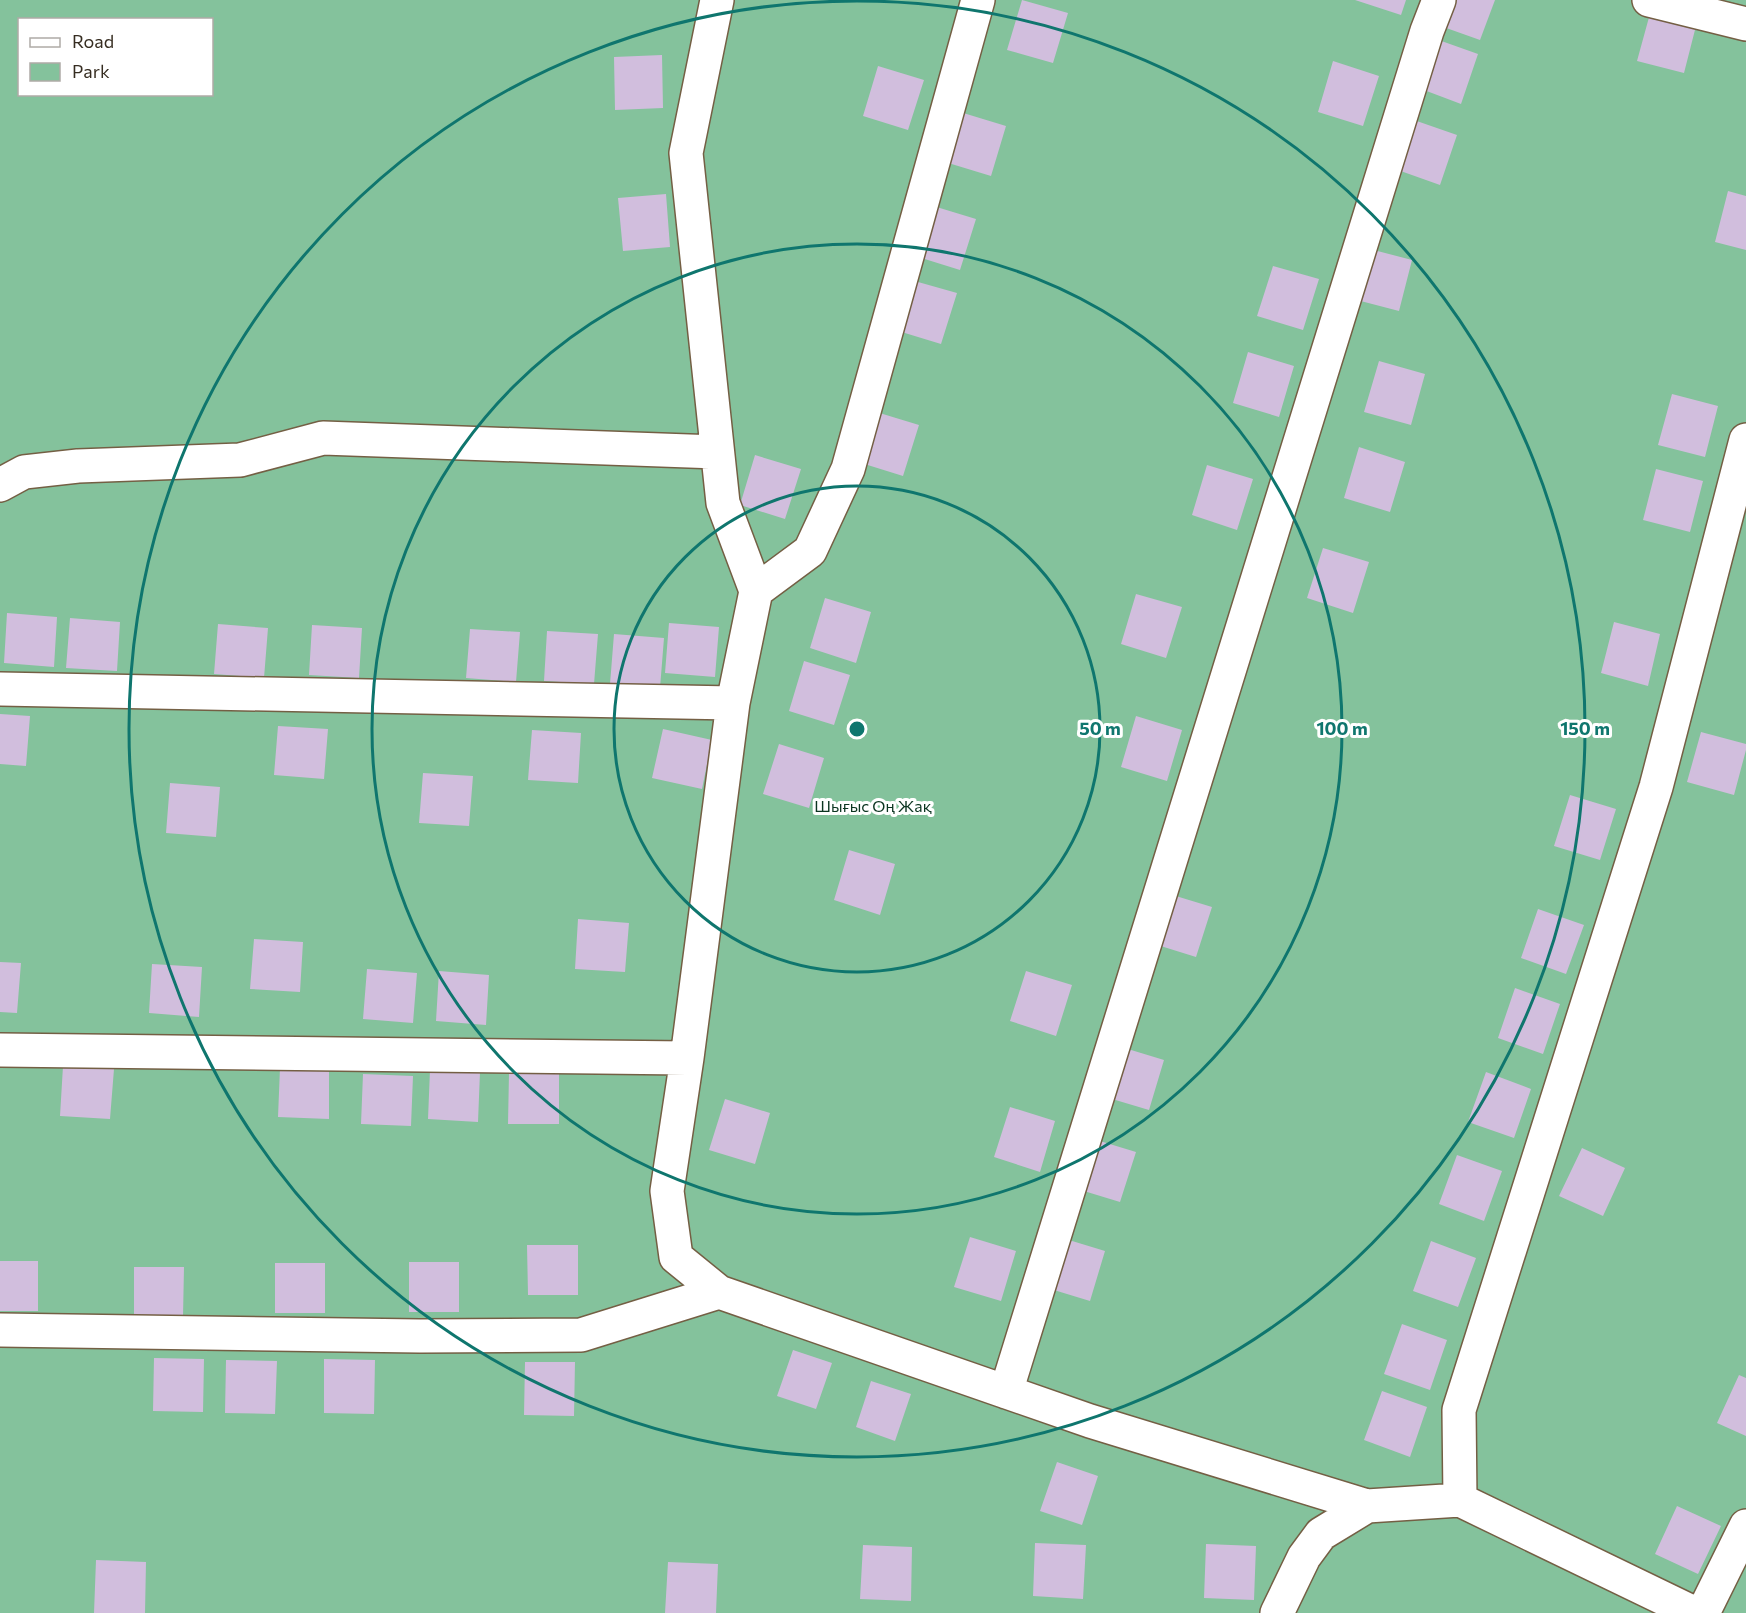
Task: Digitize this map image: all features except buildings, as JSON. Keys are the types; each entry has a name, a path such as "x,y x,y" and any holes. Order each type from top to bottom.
{"street":[{"path":"717,0 686,153 723,503 756,591 733,703 687,1058 667,1191 676,1257 719,1292 1090,1421 1367,1506 1460,1500 1694,1613"},
{"path":"756,591 810,551 848,469 978,0"},
{"path":"1006,1392 1439,0"},
{"path":"1649,0 1746,24"},
{"path":"0,485 24,472 78,466 240,460 323,438 717,452"},
{"path":"1460,1500 1459,1410 1656,787 1746,440"},
{"path":"0,689 733,703"},
{"path":"0,1050 687,1058"},
{"path":"0,1330 420,1336 581,1335 719,1292"},
{"path":"1277,1613 1304,1557 1321,1534 1367,1506"},
{"path":"1703,1613 1746,1526"}],"green space":[{"name":"Шығыс Оң Жақ","path":"0,0 1746,0 1746,1613 0,1613"}]}
